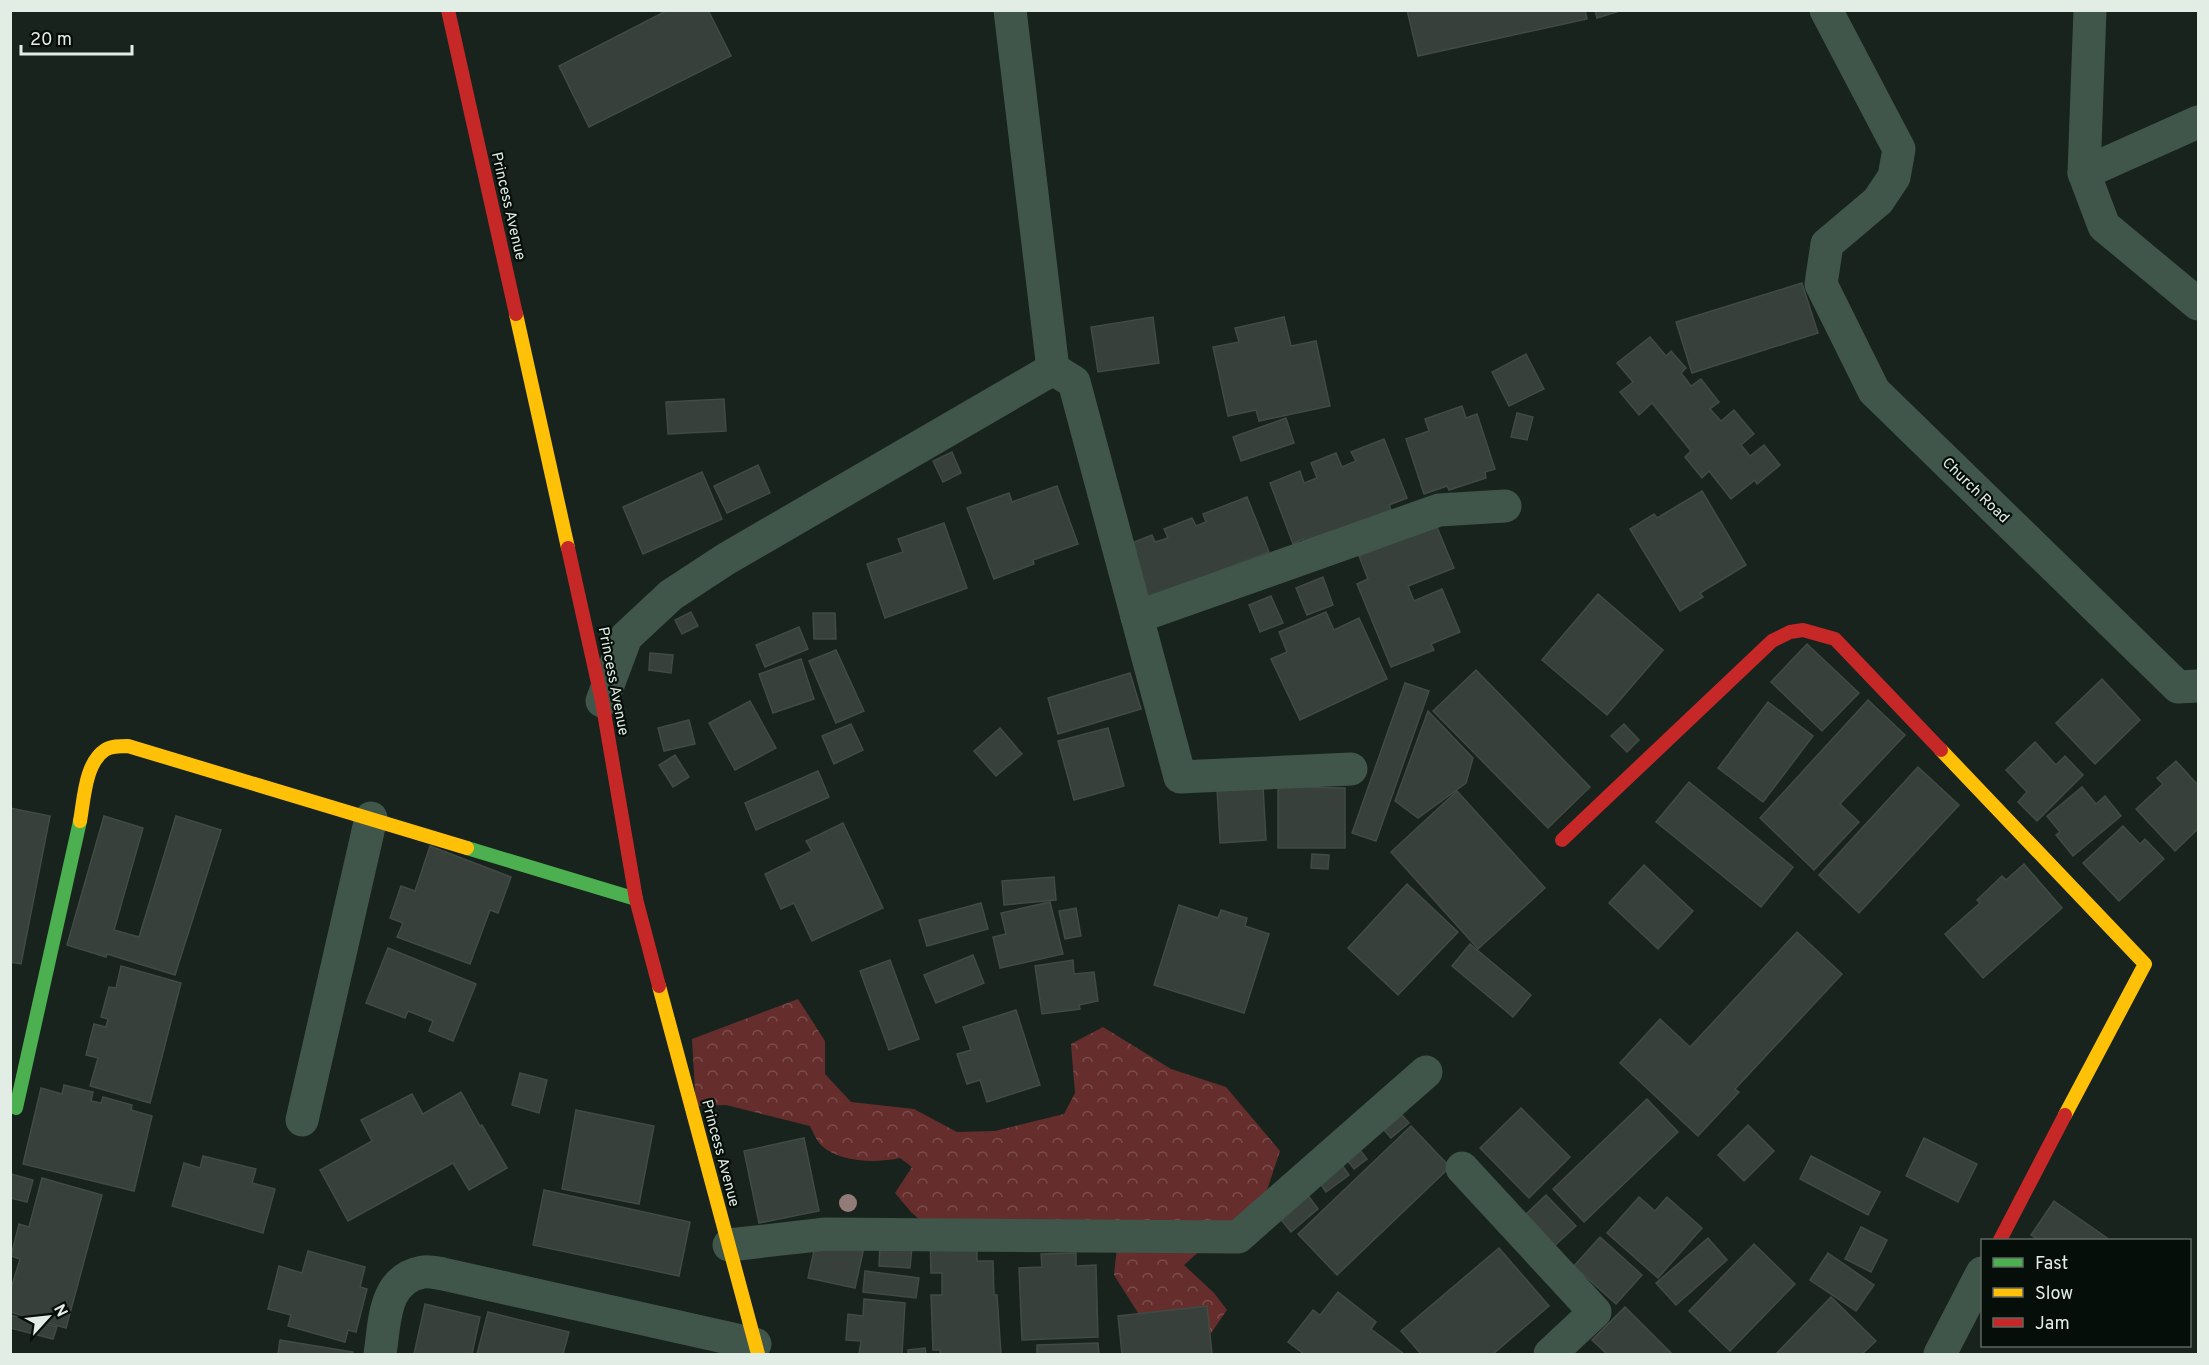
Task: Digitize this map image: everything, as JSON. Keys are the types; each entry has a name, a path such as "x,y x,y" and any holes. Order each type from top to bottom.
{"street":[{"name":"Princess Avenue","path":"448,10 602,701 636,899 756,1349"},
{"path":"1010,10 1053,369"},
{"name":"Church Road","path":"1826,10 1899,150 1894,177 1878,201 1827,244 1821,284 1874,391 2178,687 2199,686"},
{"path":"2090,10 2084,173 2104,226 2199,304"},
{"path":"2084,173 2199,122"},
{"path":"602,701 626,637 671,595 726,559 1053,369"},
{"path":"1053,369 1074,382 1180,777 1352,769"},
{"path":"1137,617 1439,510 1504,506"},
{"path":"1562,840 1772,641 1787,631 1802,628 1835,639 2145,964 2001,1239"},
{"path":"16,1108 91,769 101,751 111,746 128,746 636,899"},
{"path":"302,1120 371,818"},
{"path":"729,1245 826,1234 1238,1237 1426,1072"},
{"path":"1462,1168 1595,1312 1550,1354"},
{"path":"380,1354 392,1291 402,1281 423,1272 442,1274 756,1349"},
{"path":"1940,1354 1981,1277"}],"green space":[{"path":"798,999 825,1041 825,1074 851,1102 914,1109 957,1132 995,1131 1064,1114 1075,1093 1071,1044 1103,1027 1171,1069 1226,1087 1280,1151 1267,1190 1184,1265 1214,1293 1227,1310 1207,1339 1140,1316 1114,1275 1117,1247 939,1237 911,1212 895,1193 912,1167 900,1158 881,1161 849,1159 830,1152 822,1146 810,1126 726,1105 696,1106 692,1039"}],"building":[{"path":"668,10 708,10 731,56 589,127 559,66"},
{"path":"1407,10 1585,10 1587,19 1418,56"},
{"path":"1595,10 1623,10 1597,18"},
{"path":"1802,283 1818,333 1692,373 1676,322"},
{"path":"1153,317 1159,363 1098,372 1091,327"},
{"path":"1284,317 1291,346 1316,341 1330,406 1259,421 1256,410 1228,416 1213,347 1239,342 1235,328"},
{"path":"1650,337 1666,356 1671,351 1686,368 1681,373 1691,386 1701,379 1719,402 1710,409 1721,421 1734,410 1754,434 1741,445 1750,456 1764,445 1780,465 1757,484 1755,480 1731,499 1709,471 1702,478 1685,457 1691,451 1652,403 1639,415 1620,392 1633,382 1617,363"},
{"path":"1526,354 1544,389 1509,406 1492,372"},
{"path":"724,399 726,431 668,434 666,402"},
{"path":"1462,406 1466,418 1477,414 1495,469 1485,472 1486,478 1449,490 1447,486 1424,494 1406,439 1429,431 1425,419"},
{"path":"1517,413 1533,417 1527,440 1511,437"},
{"path":"1286,418 1294,443 1241,461 1233,437"},
{"path":"1384,439 1407,498 1389,505 1391,510 1304,544 1303,539 1293,544 1270,483 1300,471 1304,483 1317,478 1311,463 1336,453 1342,467 1356,461 1351,452"},
{"path":"952,452 961,473 943,482 933,461"},
{"path":"758,465 770,493 727,513 714,486"},
{"path":"702,472 722,519 643,554 623,507"},
{"path":"1057,486 1078,544 1033,560 1034,564 994,579 967,508 1009,493 1012,502"},
{"path":"1702,491 1746,565 1700,593 1703,597 1680,611 1630,529 1654,514 1657,518"},
{"path":"1247,497 1269,552 1148,598 1127,545 1152,535 1155,542 1168,538 1164,529 1192,518 1196,526 1206,522 1203,514"},
{"path":"944,523 967,588 885,618 867,564 903,552 898,539"},
{"path":"1436,525 1454,568 1408,586 1414,601 1442,589 1460,632 1431,644 1434,650 1391,667 1357,584 1368,579 1359,556"},
{"path":"1323,577 1333,605 1307,615 1296,588"},
{"path":"1598,594 1663,650 1607,715 1542,660"},
{"path":"1271,596 1283,623 1260,632 1249,605"},
{"path":"691,612 698,626 682,634 675,620"},
{"path":"1326,612 1334,630 1359,618 1387,679 1300,720 1271,659 1287,652 1279,632"},
{"path":"813,613 835,613 836,639 814,639"},
{"path":"799,627 808,649 765,667 756,645"},
{"path":"1807,644 1859,693 1822,731 1771,682"},
{"path":"836,650 864,711 836,723 809,661"},
{"path":"650,653 673,655 671,673 649,670"},
{"path":"801,659 814,699 773,713 759,674"},
{"path":"1476,670 1590,787 1548,828 1433,711"},
{"path":"1130,673 1141,709 1058,734 1048,698"},
{"path":"2102,679 2140,720 2095,764 2056,723"},
{"path":"1405,683 1429,691 1376,841 1352,833"},
{"path":"1868,700 1905,735 1840,804 1859,822 1814,870 1760,818"},
{"path":"750,701 776,748 735,770 709,723"},
{"path":"1768,702 1813,736 1763,802 1718,768"},
{"path":"1428,711 1473,758 1466,783 1418,818 1395,801"},
{"path":"689,720 695,744 664,751 658,728"},
{"path":"851,724 863,750 834,764 822,736"},
{"path":"1624,724 1639,740 1627,752 1611,736"},
{"path":"1000,728 1022,754 996,776 974,751"},
{"path":"1108,728 1124,786 1074,800 1058,741"},
{"path":"2035,742 2056,765 2065,756 2083,775 2037,821 2018,802 2027,792 2006,770"},
{"path":"675,755 689,777 673,787 659,765"},
{"path":"2176,761 2198,785 2198,829 2175,851 2136,809 2163,784 2157,778"},
{"path":"1918,767 1959,805 1859,913 1819,875"},
{"path":"818,771 829,797 756,830 745,803"},
{"path":"1689,782 1793,867 1761,907 1656,822"},
{"path":"1263,786 1266,840 1220,843 1217,788"},
{"path":"1278,787 1345,788 1345,848 1278,848"},
{"path":"2082,787 2096,804 2105,796 2121,816 2073,856 2056,835 2060,832 2047,816"},
{"path":"1457,791 1545,888 1478,949 1391,852"},
{"path":"10,808 50,816 21,964 10,962"},
{"path":"104,816 143,828 114,930 139,937 176,816 221,830 175,975 107,954 106,957 67,945"},
{"path":"843,823 883,908 812,941 794,903 781,909 765,874 812,851 806,841"},
{"path":"2123,826 2140,844 2145,839 2164,859 2119,901 2083,863"},
{"path":"430,846 511,877 498,913 490,910 470,964 397,937 403,923 390,918 401,886 415,891"},
{"path":"1312,854 1329,855 1328,869 1311,868"},
{"path":"2024,864 2062,908 1983,978 1945,934 1980,903 1977,900 2002,876 2006,880"},
{"path":"1644,865 1693,911 1658,949 1609,903"},
{"path":"1054,877 1056,900 1004,905 1002,881"},
{"path":"1407,884 1458,932 1398,995 1348,948"},
{"path":"1050,902 1063,954 1000,968 993,937 1006,934 1001,913"},
{"path":"981,903 988,929 927,946 919,920"},
{"path":"1179,905 1218,918 1221,910 1247,918 1245,926 1269,934 1244,1013 1154,985"},
{"path":"1076,908 1081,936 1065,939 1059,911"},
{"path":"1797,932 1842,974 1735,1089 1739,1092 1698,1136 1620,1063 1660,1019 1690,1047"},
{"path":"1470,944 1531,995 1513,1017 1452,966"},
{"path":"388,948 476,984 453,1041 429,1031 433,1021 408,1011 405,1018 366,1003"},
{"path":"973,955 984,983 936,1003 924,975"},
{"path":"890,960 919,1039 889,1050 860,971"},
{"path":"1073,960 1074,974 1094,972 1098,1001 1079,1005 1080,1009 1042,1014 1035,966"},
{"path":"121,966 181,983 150,1103 90,1086 98,1058 86,1055 94,1024 106,1027 108,1019 101,1017 109,987 116,988"},
{"path":"1016,1010 1040,1085 987,1102 980,1080 967,1084 957,1054 971,1050 963,1027"},
{"path":"520,1073 547,1080 539,1113 512,1105"},
{"path":"64,1085 93,1092 91,1101 101,1103 103,1097 132,1105 131,1110 152,1116 134,1191 23,1164 41,1088 62,1094"},
{"path":"461,1092 507,1168 469,1190 453,1163 348,1221 320,1170 372,1141 361,1120 412,1094 423,1114"},
{"path":"1647,1099 1678,1132 1584,1222 1553,1189"},
{"path":"1521,1108 1570,1157 1529,1198 1480,1148"},
{"path":"576,1110 654,1126 639,1204 562,1189"},
{"path":"1402,1115 1409,1123 1391,1138 1384,1130"},
{"path":"1748,1125 1774,1151 1744,1181 1718,1155"},
{"path":"1411,1126 1450,1167 1337,1275 1298,1234"},
{"path":"804,1138 819,1211 759,1223 744,1151"},
{"path":"1924,1138 1977,1164 1958,1202 1906,1176"},
{"path":"1360,1150 1367,1159 1354,1169 1347,1160"},
{"path":"203,1156 256,1169 252,1183 275,1189 263,1233 172,1206 184,1163 200,1168"},
{"path":"1811,1156 1880,1192 1868,1215 1800,1179"},
{"path":"1342,1165 1349,1175 1326,1192 1320,1183"},
{"path":"11,1174 33,1180 27,1202 10,1198"},
{"path":"42,1178 102,1195 66,1328 10,1312 10,1292 20,1259 11,1256 19,1224 29,1227"},
{"path":"544,1190 690,1222 679,1276 533,1245"},
{"path":"1307,1194 1318,1209 1291,1232 1279,1217"},
{"path":"1546,1195 1576,1226 1550,1250 1521,1219"},
{"path":"1639,1197 1655,1211 1667,1197 1702,1228 1658,1278 1607,1233"},
{"path":"2054,1201 2109,1239 2037,1239 2031,1235"},
{"path":"1861,1227 1887,1240 1871,1272 1845,1259"},
{"path":"817,1237 864,1247 855,1288 808,1278"},
{"path":"977,1237 977,1261 993,1261 994,1295 997,1295 1001,1354 940,1354 940,1350 933,1350 931,1295 942,1295 942,1273 931,1273 930,1239"},
{"path":"1600,1237 1642,1275 1616,1304 1574,1266"},
{"path":"1708,1238 1727,1260 1676,1305 1656,1283"},
{"path":"1754,1244 1795,1284 1730,1351 1689,1311"},
{"path":"880,1245 912,1246 910,1268 879,1266"},
{"path":"1499,1248 1549,1306 1493,1354 1421,1354 1401,1331"},
{"path":"308,1251 365,1267 360,1287 367,1289 356,1332 348,1330 345,1342 288,1326 291,1315 268,1309 279,1266 302,1273"},
{"path":"1076,1253 1076,1266 1096,1265 1098,1337 1022,1340 1019,1268 1042,1267 1041,1254"},
{"path":"1828,1253 1874,1285 1856,1311 1810,1280"},
{"path":"865,1271 919,1278 916,1298 863,1292"},
{"path":"1338,1292 1376,1322 1371,1329 1404,1354 1304,1354 1288,1342 1313,1310 1320,1315"},
{"path":"1831,1297 1876,1341 1862,1354 1776,1354"},
{"path":"864,1299 905,1303 902,1354 859,1354 861,1341 846,1340 848,1314 863,1316"},
{"path":"425,1304 480,1317 472,1354 414,1354"},
{"path":"1207,1306 1212,1354 1122,1354 1118,1316"},
{"path":"1625,1307 1672,1354 1607,1354 1592,1340"},
{"path":"488,1312 569,1332 563,1354 477,1354"},
{"path":"10,1315 57,1327 53,1339 10,1328"},
{"path":"280,1340 353,1352 352,1354 278,1354"},
{"path":"1098,1343 1099,1354 1037,1354 1037,1345"},
{"path":"925,1348 926,1354 908,1354 908,1350"}],"traffic: fast":[{"path":"16,1108 80,821"},
{"path":"467,848 636,899"}],"traffic: slow":[{"path":"516,314 568,548"},
{"path":"80,821 86,783 98,756 107,749 128,746 467,848"},
{"path":"1941,750 2145,964 2065,1115"},
{"path":"659,986 758,1354"}],"traffic: jam":[{"path":"448,10 516,314"},
{"path":"568,548 602,701 636,899 659,986"},
{"path":"1562,840 1772,641 1790,632 1803,630 1835,639 1941,750"},
{"path":"2001,1239 2065,1115"}]}
